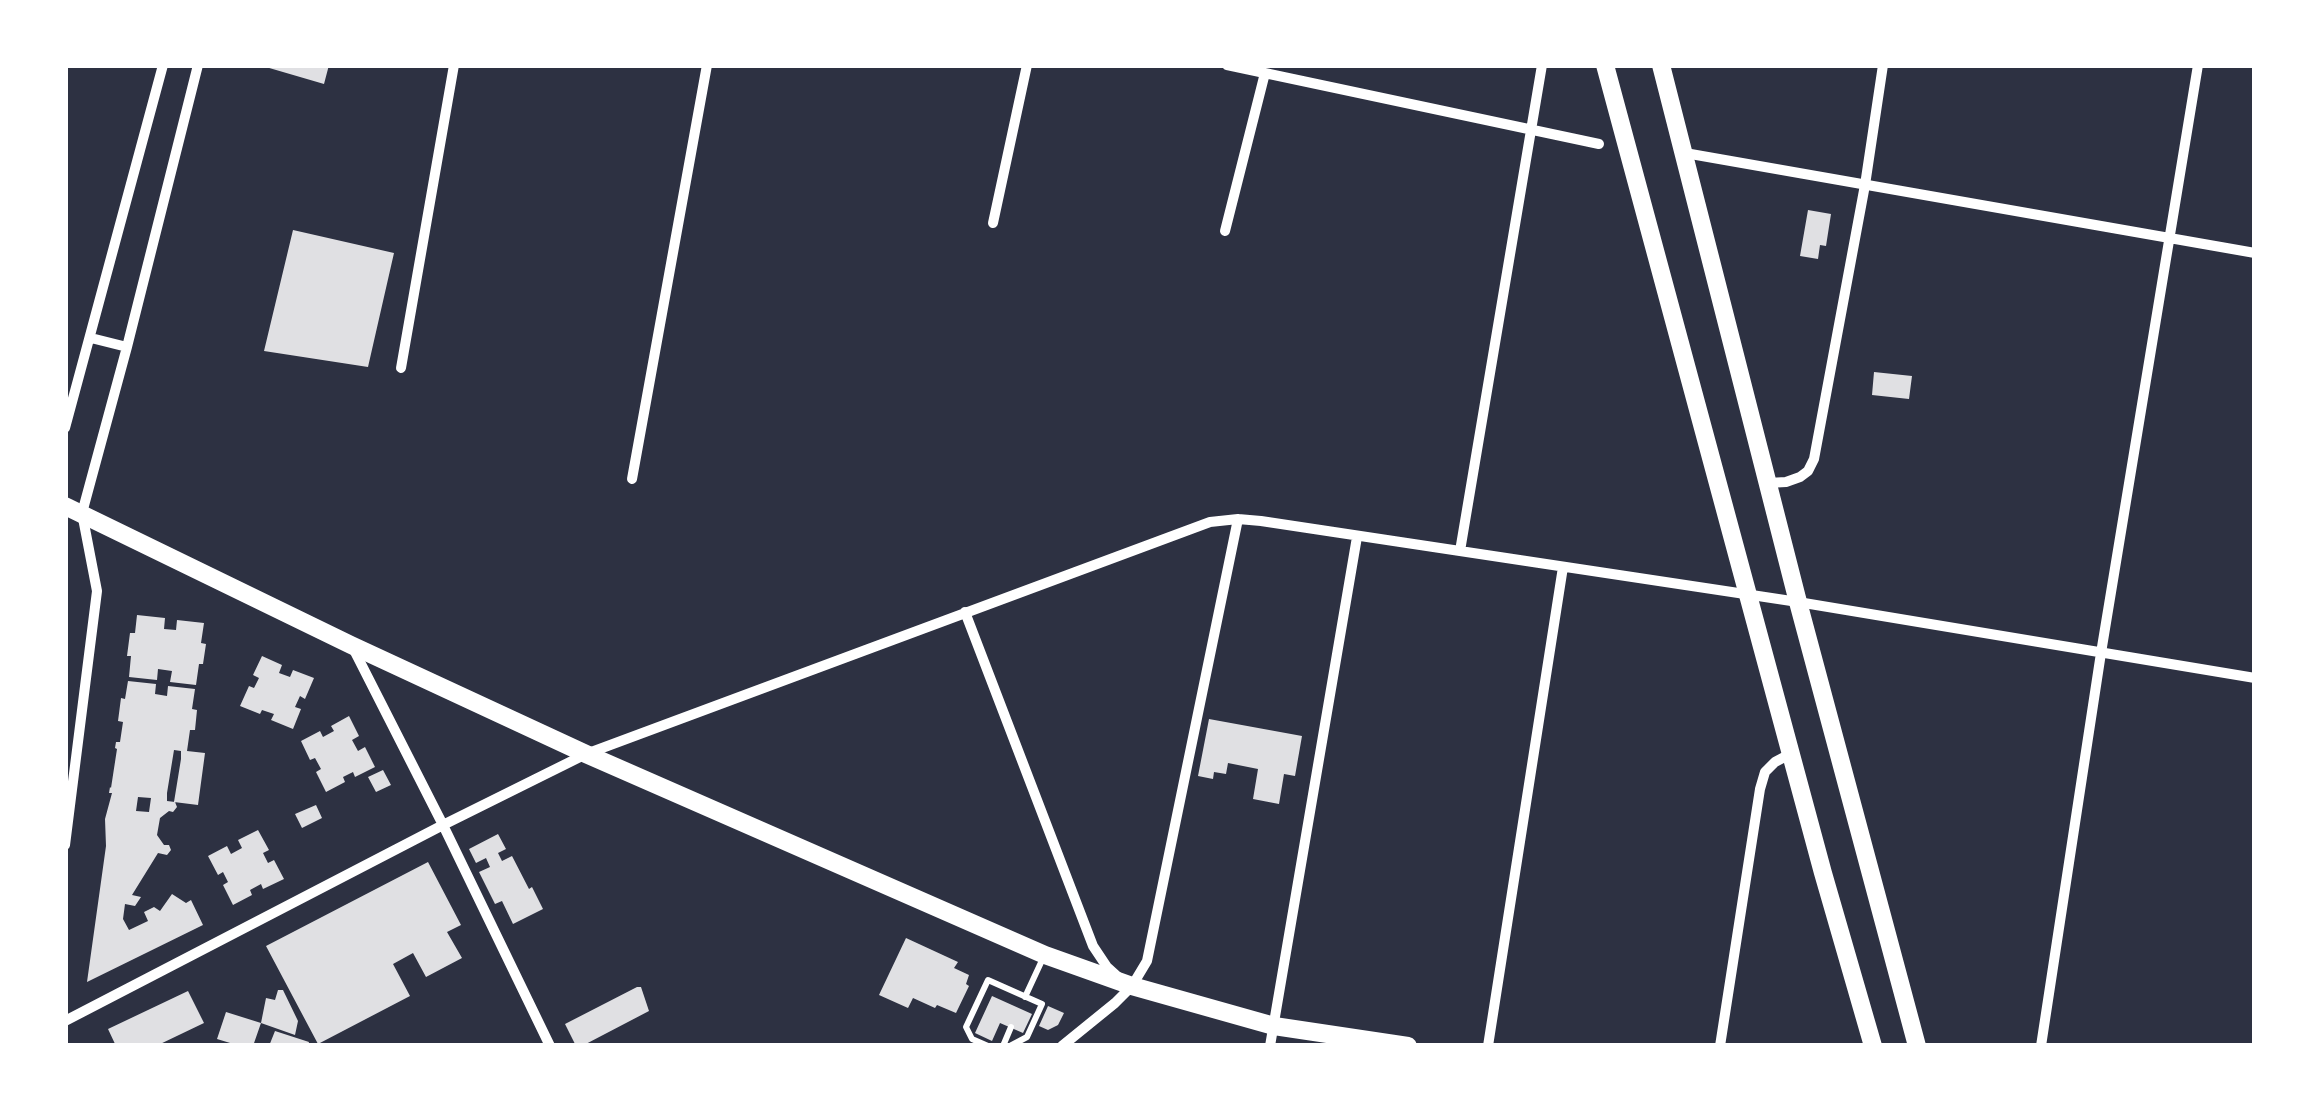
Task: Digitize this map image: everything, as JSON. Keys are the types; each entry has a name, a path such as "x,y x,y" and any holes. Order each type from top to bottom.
{"main road":[{"path":"1605,65 1872,1046"},
{"path":"1661,65 1798,602 1917,1046"},
{"path":"73,510 586,754 1045,955 1132,986 1274,1026 1408,1046"}],"street":[{"path":"65,428 163,65"},
{"path":"65,845 97,591 73,510 127,347 198,65"},
{"path":"402,368 454,65"},
{"path":"632,479 707,65"},
{"path":"993,223 1028,65"},
{"path":"1227,65 1598,144"},
{"path":"1460,551 1542,65"},
{"path":"1768,483 1800,477 1814,458 1882,65"},
{"path":"2041,1046 2100,653 2198,65"},
{"path":"1225,232 1266,73"},
{"path":"1685,154 2255,252"},
{"path":"91,338 127,347"},
{"path":"65,1021 586,754 1210,522 1238,519 1460,551 2255,678"},
{"path":"1062,1046 1132,986 1147,961 1238,519"},
{"path":"1270,1046 1356,537"},
{"path":"1488,1046 1563,567"},
{"path":"965,612 1092,946 1108,968 1132,986"},
{"path":"351,645 444,825 550,1046"},
{"path":"1720,1046 1760,789 1765,772 1792,754"}],"lane":[{"path":"1025,997 1045,955"},
{"path":"988,1044 969,1036 966,1027 988,980 1042,1004 1026,1037 1006,1046"},
{"path":"1006,1046 1011,1028"}],"building":[{"path":"259,65 329,65 324,84"},
{"path":"1808,210 1831,214 1826,246 1820,245 1818,259 1800,256"},
{"path":"293,230 394,253 368,367 264,351"},
{"path":"1874,372 1912,376 1909,399 1872,395"},
{"path":"137,615 165,618 164,629 176,630 177,620 204,623 201,643 206,644 196,685 170,682 172,671 158,669 157,680 129,677 131,656 127,656"},
{"path":"262,656 282,665 279,673 290,677 293,670 314,678 305,699 300,696 295,707 301,709 293,729 271,720 274,714 262,710 260,714 240,706 249,686 254,688 259,678 253,675"},
{"path":"128,681 156,684 155,694 167,696 168,686 195,689 195,730 190,730 187,751 205,753 198,805 175,802 173,812 160,818 157,835 171,850 167,855 158,853 132,895 141,897 135,906 125,904 123,919 129,930 148,921 144,912 154,907 160,911 172,894 186,903 191,900 203,925 87,982 106,846 105,819 112,793 116,742 120,742 123,722 118,721 121,698 125,699","holes":["174,750 181,751 174,802 167,801","138,797 151,798 149,812 136,811"]},
{"path":"349,716 359,736 352,740 358,751 365,747 375,767 355,777 353,772 343,777 345,782 326,792 316,772 321,769 315,758 310,760 301,741 320,731 323,737 334,731 331,726"},
{"path":"1209,719 1302,736 1295,776 1284,774 1279,804 1253,799 1258,769 1228,763 1226,774 1214,772 1213,779 1198,776"},
{"path":"383,770 391,785 376,792 368,777"},
{"path":"316,805 322,818 302,828 295,814"},
{"path":"258,830 269,850 263,853 268,863 274,860 284,879 263,889 261,884 250,890 252,895 233,905 223,885 228,882 223,872 218,875 208,856 227,846 231,854 242,848 238,840"},
{"path":"498,834 506,849 498,853 502,861 512,856 543,909 513,924 502,901 495,904 479,872 490,867 486,858 476,863 469,849"},
{"path":"428,862 461,925 447,932 462,958 426,977 413,953 393,964 410,996 318,1044 266,946"},
{"path":"906,938 958,962 954,968 969,975 969,986 956,1013 913,998 908,1008 879,995"},
{"path":"641,987 649,1011 576,1046 565,1024"},
{"path":"278,990 283,990 298,1021 295,1035 261,1023 266,998 275,1000"},
{"path":"188,991 204,1023 156,1046 116,1046 108,1029"},
{"path":"992,996 1032,1014 1023,1033 1000,1023 992,1041 975,1033"},
{"path":"1048,1006 1064,1013 1058,1025 1048,1030 1039,1026"},
{"path":"226,1012 261,1023 253,1046 217,1039"},
{"path":"275,1031 309,1042 308,1046 269,1046"}]}
